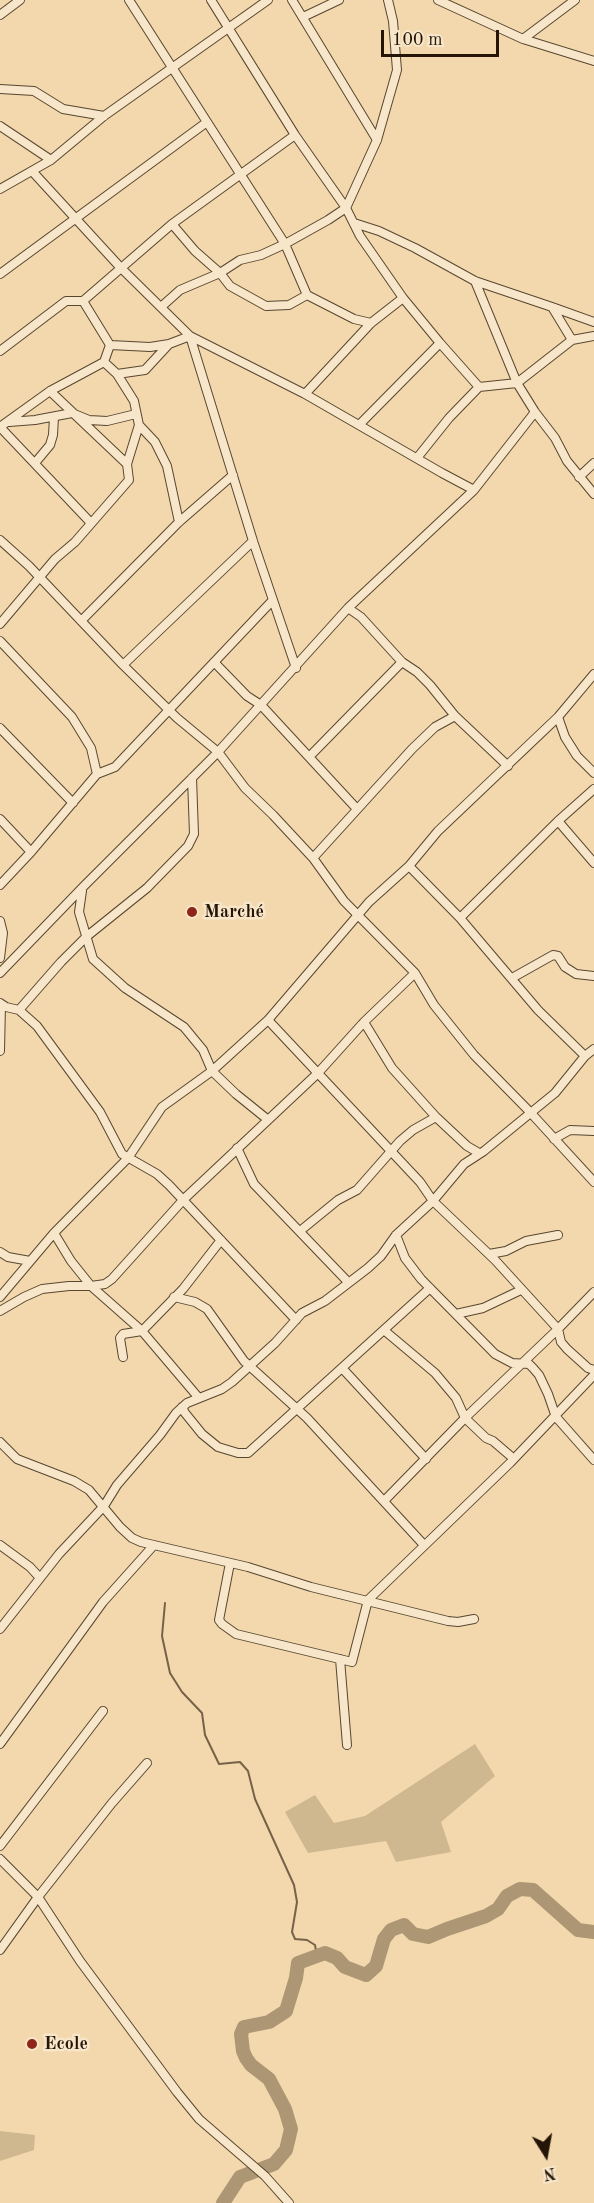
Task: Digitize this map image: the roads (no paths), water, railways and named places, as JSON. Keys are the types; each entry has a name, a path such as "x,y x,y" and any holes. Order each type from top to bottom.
{"street":[{"path":"0,15 20,0"},
{"path":"129,0 285,244 307,295 354,319 371,323"},
{"path":"211,0 295,135 346,208 360,236 403,298 479,387"},
{"path":"0,189 51,160 104,116 268,0"},
{"path":"292,0 377,140"},
{"path":"303,17 339,0"},
{"path":"162,307 180,290 220,273 240,260 261,255 285,244 346,208 377,140 397,70 393,21 388,0"},
{"path":"438,0 523,39 594,62"},
{"path":"523,39 575,0"},
{"path":"0,89 34,91 63,109 104,116"},
{"path":"0,274 207,122"},
{"path":"0,126 51,160"},
{"path":"0,351 66,301 83,301 172,224 295,135"},
{"path":"32,171 120,267 190,336 305,394 474,490"},
{"path":"354,223 379,231 415,248 474,280 594,322"},
{"path":"172,224 230,286 266,306 289,305 307,295"},
{"path":"474,280 517,383 555,438 567,461 594,494"},
{"path":"305,394 371,323 403,298"},
{"path":"83,301 110,345"},
{"path":"552,307 572,340"},
{"path":"110,345 150,347 169,345 190,336"},
{"path":"190,336 253,541 296,668"},
{"path":"417,458 449,418 479,387 517,383 572,340 594,336"},
{"path":"359,425 440,343"},
{"path":"2,426 50,391 104,362 110,345"},
{"path":"117,374 145,370 169,345"},
{"path":"104,362 117,374 134,401 139,425 155,442 167,466 179,522"},
{"path":"50,391 127,464"},
{"path":"0,974 218,752 348,608 474,490 535,412"},
{"path":"2,426 72,413 89,420 107,421 136,414"},
{"path":"35,463 50,445 54,417"},
{"path":"0,624 55,559 75,542 129,480 127,464 139,425"},
{"path":"2,426 92,523"},
{"path":"579,477 594,463"},
{"path":"81,621 179,522 232,475"},
{"path":"0,540 169,710 218,752 245,788 273,814 313,858 344,901 415,973 434,1005 474,1055 594,1182"},
{"path":"123,665 253,541"},
{"path":"0,885 98,774 115,767 273,601"},
{"path":"348,608 361,617 402,662 417,672 455,716 508,766"},
{"path":"0,640 72,717 91,748 98,774"},
{"path":"214,662 247,696 261,705 357,809"},
{"path":"309,757 402,662"},
{"path":"0,1297 54,1233 128,1158 162,1107 212,1071 268,1020 369,902 409,866 438,831 558,717 594,674"},
{"path":"313,858 412,749 435,727 455,716"},
{"path":"558,717 565,737 577,756 594,773"},
{"path":"0,728 73,803"},
{"path":"19,1010 86,937 147,888 188,846 194,834 192,778"},
{"path":"460,918 558,821 594,789"},
{"path":"0,819 31,852"},
{"path":"558,821 594,863"},
{"path":"409,866 460,918 538,1010 585,1056"},
{"path":"83,887 79,912 93,959 105,971 193,1036 209,1061 212,1071 231,1090 267,1119"},
{"path":"0,921 3,933 0,958"},
{"path":"512,978 553,955 558,956 565,967 576,974 594,976"},
{"path":"0,1311 42,1289 105,1284 118,1274 184,1199 318,1072 364,1022 415,973"},
{"path":"0,1052 1,1004 19,1010 36,1026 108,1124 122,1154 157,1174 184,1199 296,1320"},
{"path":"268,1020 391,1150 420,1182 433,1201 489,1254 558,1329 561,1342 567,1349 588,1368 594,1370"},
{"path":"364,1022 392,1068 436,1117 479,1154"},
{"path":"0,1629 59,1554 104,1506 117,1485 182,1407 198,1397 222,1389 250,1367 302,1313 325,1301 368,1268 381,1256 396,1235 433,1201 464,1164 555,1093 585,1056 594,1049"},
{"path":"300,1231 338,1200 357,1190 391,1150 413,1130 436,1117"},
{"path":"554,1139 570,1130 594,1131"},
{"path":"237,1148 254,1184 348,1282"},
{"path":"54,1233 71,1261 91,1286 142,1331 198,1397"},
{"path":"396,1235 405,1258 456,1314 503,1360 528,1364 539,1375 556,1417 594,1460"},
{"path":"489,1254 506,1251 526,1241 558,1235"},
{"path":"123,1357 120,1338 123,1334 142,1331 174,1297 221,1240"},
{"path":"0,1251 8,1257 30,1261"},
{"path":"182,1407 202,1434 218,1447 242,1454 248,1453 430,1288"},
{"path":"456,1314 483,1308 521,1290"},
{"path":"384,1501 520,1363 594,1292"},
{"path":"174,1297 195,1302 207,1309 232,1346 250,1367 297,1409 424,1545"},
{"path":"385,1331 449,1387 465,1418 486,1438 493,1441 514,1459"},
{"path":"342,1368 426,1460"},
{"path":"230,1563 219,1620 222,1624 236,1634 352,1662 368,1600 514,1459 594,1375"},
{"path":"0,1442 17,1459 83,1486 132,1538 311,1587 448,1621 474,1619"},
{"path":"0,1545 30,1567 40,1578"},
{"path":"0,1744 103,1602 154,1545"},
{"path":"340,1659 347,1745"},
{"path":"0,1846 103,1711"},
{"path":"0,1950 38,1897 112,1803 147,1763"},
{"path":"0,1859 38,1897 80,1961 165,2079 206,2126 248,2160 289,2203"}],"waterway":[{"path":"165,1603 162,1636 170,1673 182,1692 202,1713 205,1735 219,1764 240,1762 248,1771 255,1799 294,1885 297,1902 292,1932 295,1939 307,1940 315,1945 317,1956"},
{"path":"223,2203 240,2177 274,2164 286,2150 291,2129 285,2109 269,2079 246,2058 241,2034 244,2027 269,2022 286,2011 298,1963 325,1953 337,1958 345,1967 366,1975 376,1966 384,1939 391,1930 404,1925 413,1934 428,1937 486,1916 498,1909 507,1896 520,1889 533,1890 578,1930 594,1932"}],"place":[{"name":"Marché","path":"192,912"},
{"name":"Ecole","path":"32,2044"}]}
